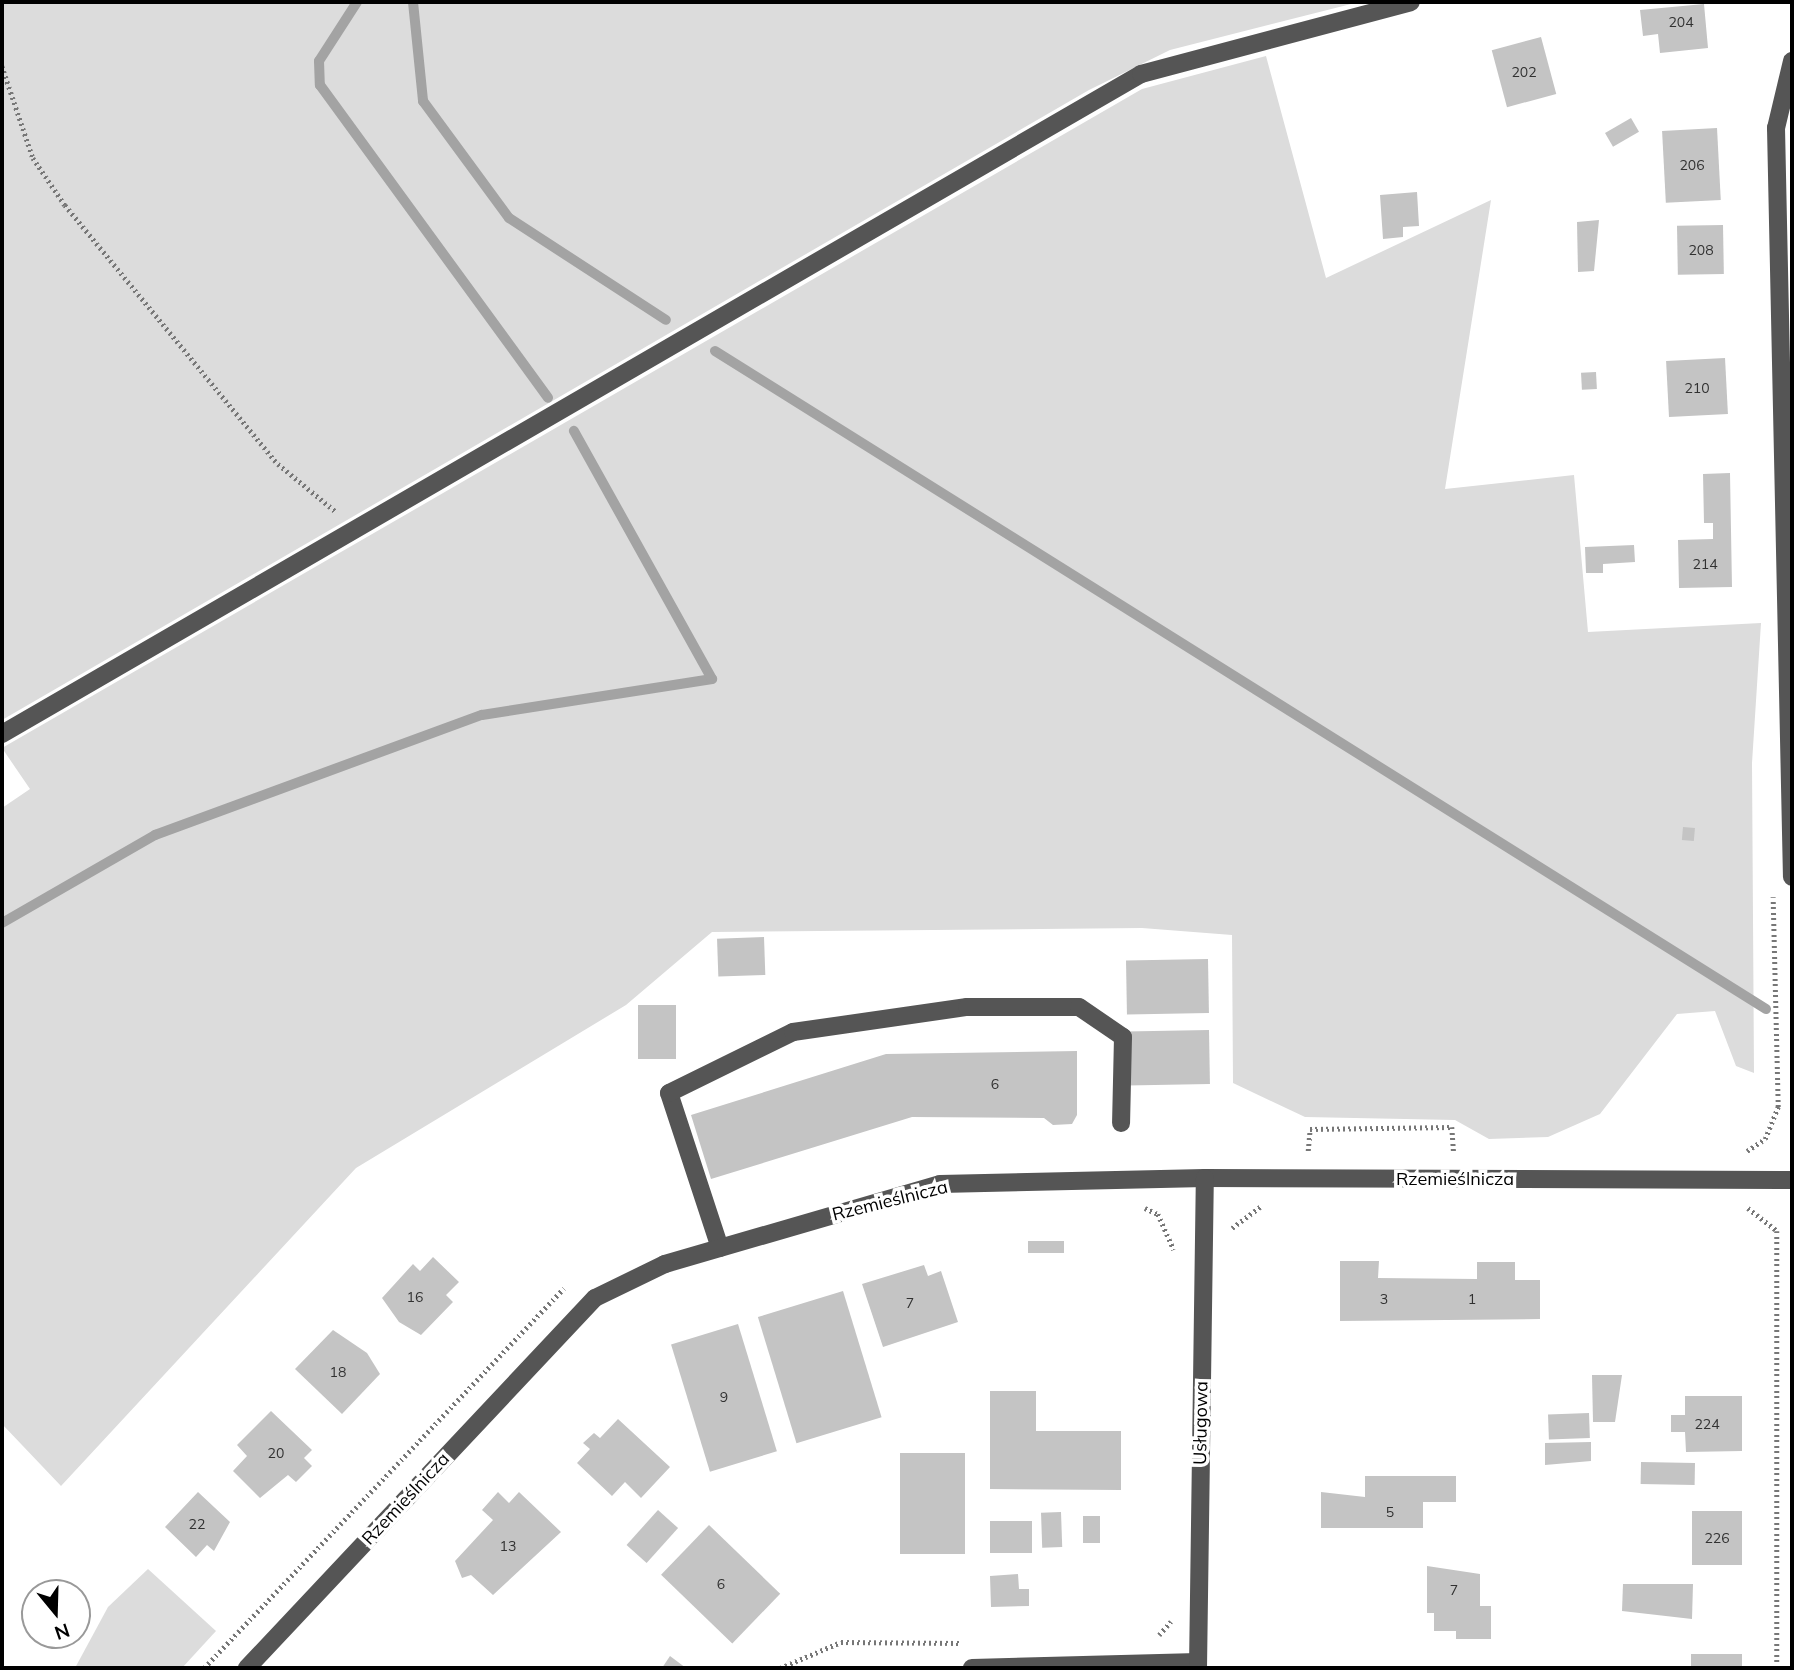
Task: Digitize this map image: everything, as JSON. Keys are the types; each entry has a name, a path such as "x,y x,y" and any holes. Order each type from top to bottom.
{"street":[{"path":"2,734 1141,74 1411,2"},
{"path":"1792,61 1776,128 1792,877"},
{"path":"720,1248 669,1093 793,1032 967,1007 1079,1007 1123,1037 1121,1123"},
{"name":"Rzemieślnicza","path":"247,1668 595,1298 664,1264 940,1184 1205,1178 1792,1180"},
{"name":"Usługowa","path":"1198,1665 1205,1178"},
{"path":"972,1668 1198,1665"}],"path":[{"path":"2,66 33,159 65,205 278,464 357,529"},
{"path":"1132,1203 1157,1214 1173,1241 1174,1267"},
{"path":"1227,1240 1241,1218 1275,1204"},
{"path":"1742,1205 1777,1231 1777,1668"},
{"path":"1148,1639 1177,1614"},
{"path":"780,1668 841,1642 965,1643"}],"shaded area":[{"path":"2,2 1359,2 1170,50 1089,90 2,720"},
{"path":"1266,56 1326,278 1491,200 1445,489 1574,475 1588,632 1761,623 1752,763 1754,1073 1736,1066 1715,1011 1677,1014 1600,1114 1548,1137 1489,1139 1455,1120 1305,1117 1233,1083 1232,935 1142,928 712,932 626,1005 356,1168 61,1486 2,1424 2,808 30,789 2,748 1142,89"},
{"path":"148,1569 216,1631 182,1668 75,1668 85,1649 91,1649 91,1638 108,1607"}],"building":[{"path":"1704,4 1708,48 1660,53 1658,34 1643,36 1640,10"},
{"path":"1541,37 1556,94 1507,107 1492,50"},
{"path":"1631,118 1639,132 1613,147 1605,133"},
{"path":"1717,128 1721,200 1666,203 1662,131"},
{"path":"1417,192 1419,226 1403,227 1403,237 1383,239 1380,195"},
{"path":"1599,220 1594,271 1578,272 1577,222"},
{"path":"1723,225 1724,274 1678,275 1677,226"},
{"path":"1725,358 1728,414 1669,417 1666,361"},
{"path":"1596,372 1597,389 1582,390 1581,373"},
{"path":"1730,473 1732,587 1679,588 1678,540 1713,539 1713,523 1704,523 1703,474"},
{"path":"1634,545 1635,562 1603,564 1603,573 1586,573 1585,547"},
{"path":"1683,827 1695,828 1694,841 1682,840"},
{"path":"764,937 765,975 718,977 717,939"},
{"path":"1208,959 1209,1013 1127,1014 1126,960"},
{"path":"638,1005 676,1005 676,1059 638,1059"},
{"path":"1209,1030 1210,1084 1127,1085 1126,1031"},
{"path":"1077,1051 1077,1115 1072,1124 1053,1125 1044,1118 912,1117 711,1179 691,1115 886,1054"},
{"path":"1028,1241 1064,1241 1064,1253 1028,1253"},
{"path":"433,1257 459,1282 446,1295 453,1302 421,1335 399,1322 382,1298 413,1264 420,1271"},
{"path":"1340,1261 1379,1261 1378,1278 1477,1279 1477,1262 1515,1262 1515,1280 1540,1280 1540,1319 1340,1321"},
{"path":"924,1265 928,1276 941,1271 958,1322 883,1347 862,1284"},
{"path":"843,1291 882,1417 796,1443 758,1317"},
{"path":"738,1324 777,1451 710,1472 671,1344"},
{"path":"333,1330 367,1353 380,1374 342,1414 295,1369"},
{"path":"1592,1375 1622,1375 1615,1422 1593,1422"},
{"path":"990,1391 1036,1391 1036,1431 1121,1431 1121,1490 990,1489"},
{"path":"1685,1396 1742,1396 1742,1451 1686,1452 1685,1432 1671,1432 1671,1415 1685,1415"},
{"path":"271,1411 312,1450 304,1458 312,1466 296,1482 288,1475 260,1498 233,1471 247,1456 237,1445"},
{"path":"1589,1413 1590,1438 1549,1439 1548,1414"},
{"path":"618,1419 670,1467 641,1498 625,1482 612,1496 577,1463 590,1449 583,1443 594,1433 600,1438"},
{"path":"1591,1442 1591,1461 1545,1465 1545,1443"},
{"path":"900,1453 965,1453 965,1554 900,1554"},
{"path":"1641,1462 1695,1463 1695,1485 1641,1484"},
{"path":"1365,1476 1456,1476 1456,1502 1423,1502 1423,1528 1321,1528 1321,1492 1365,1497"},
{"path":"198,1492 230,1522 214,1551 207,1545 196,1557 165,1527"},
{"path":"498,1492 509,1503 519,1492 561,1532 493,1595 471,1575 462,1578 455,1561 493,1520 482,1510"},
{"path":"658,1510 678,1528 647,1563 627,1545"},
{"path":"1692,1511 1742,1511 1742,1565 1692,1565"},
{"path":"1061,1512 1062,1547 1042,1548 1041,1513"},
{"path":"1083,1516 1100,1516 1100,1543 1083,1543"},
{"path":"990,1521 1032,1521 1032,1553 990,1553"},
{"path":"709,1525 780,1594 732,1643 661,1575"},
{"path":"1427,1566 1480,1574 1480,1606 1491,1606 1491,1639 1456,1639 1456,1631 1434,1631 1434,1613 1427,1613"},
{"path":"1018,1574 1019,1589 1029,1589 1029,1606 991,1607 990,1576"},
{"path":"1623,1584 1693,1584 1692,1619 1622,1611"},
{"path":"1691,1654 1742,1654 1742,1668 1691,1668"},
{"path":"670,1656 686,1668 662,1668"}],"waterway":[{"path":"357,2 319,61 320,85 548,398"},
{"path":"413,2 423,101 509,218 666,320"},
{"path":"715,351 1766,1009"},
{"path":"2,923 155,835 482,715 712,679 574,431"}]}
